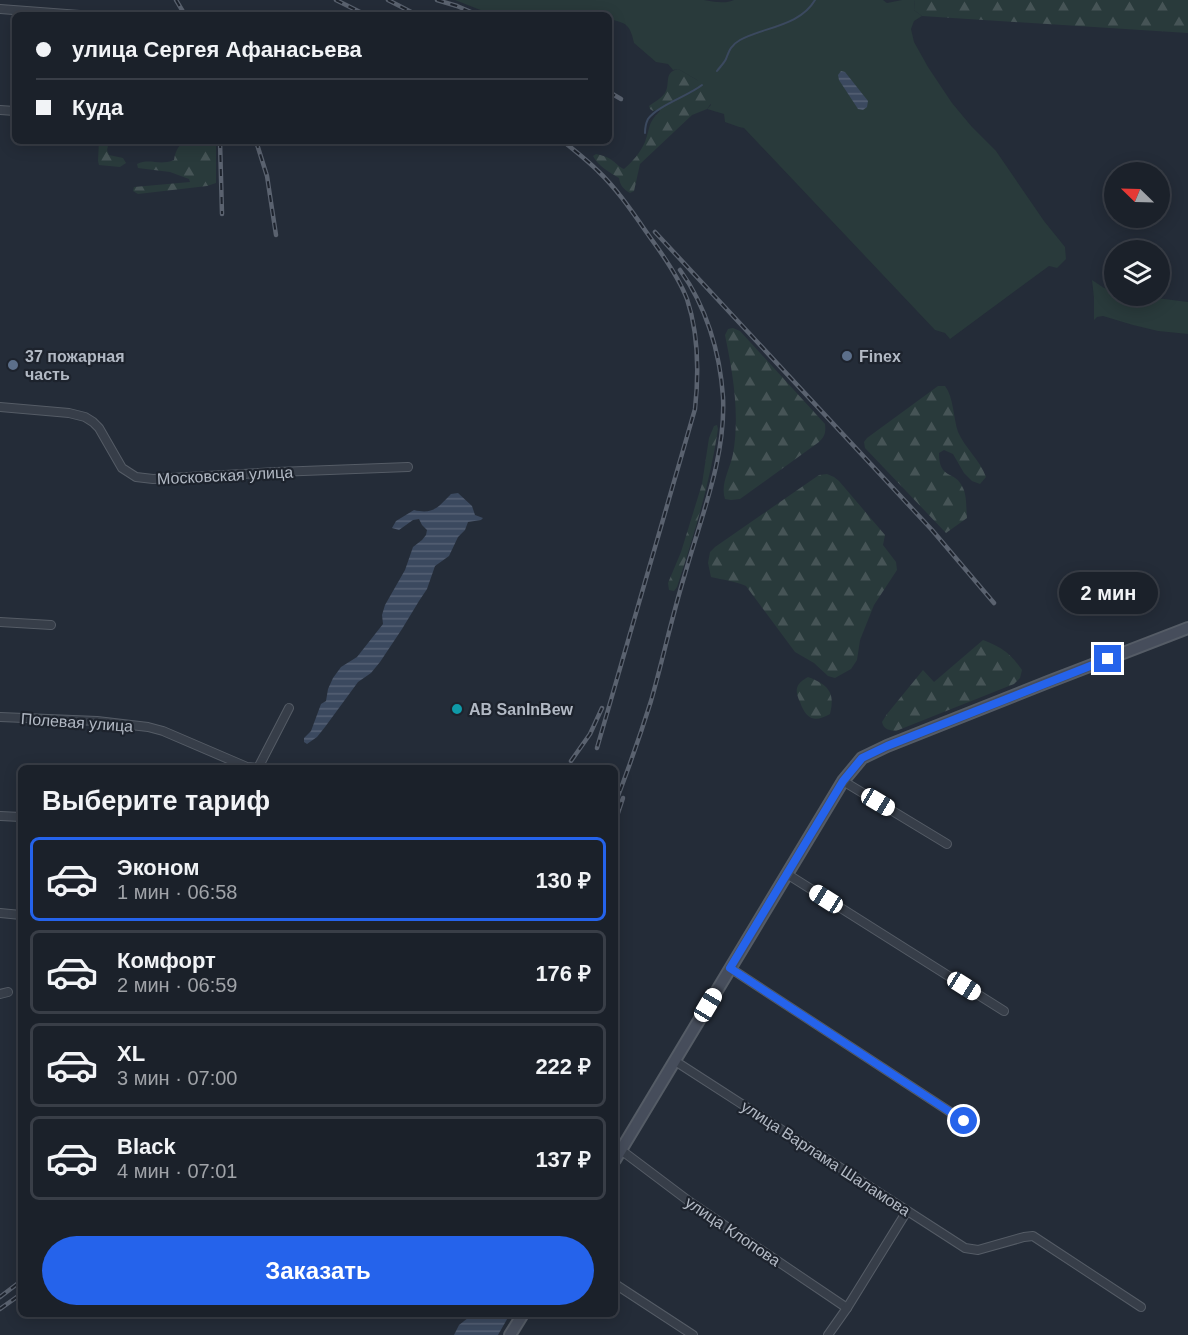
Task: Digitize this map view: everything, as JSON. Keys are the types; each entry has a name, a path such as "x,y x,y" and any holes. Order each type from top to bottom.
{"street":[{"path":"0,9 40,12"},
{"name":"Московская улица","path":"0,407 69,413 85,417 99,428 122,468 136,477 153,479 408,467"},
{"path":"0,622 51,626"},
{"path":"618,1155 843,781 862,758 887,746 1188,628"},
{"name":"Полевая улица","path":"260,765 289,708"},
{"name":"Полевая улица","path":"0,717 97,721 148,727 163,731 242,765"},
{"path":"843,781 947,844"},
{"path":"0,816 18,817"},
{"path":"787,874 1004,1011"},
{"path":"0,913 18,915"},
{"path":"730,968 964,1121"},
{"name":"улица Варлама Шаламова","path":"675,1061 965,1248 978,1250 1033,1236 1141,1307"},
{"name":"улица Клопова","path":"621,1150 690,1202 847,1308"},
{"path":"828,1335 907,1211"},
{"path":"618,1286 693,1335"},
{"path":"510,1335 521,1317"}],"green space":[{"path":"455,0 704,0 723,2 734,0 883,0 887,3 915,0 914,10 922,16 914,21 911,29 914,42 928,67 952,103 996,151 1044,221 1065,247 1066,259 1057,268 1049,266 950,339 945,333 935,330 744,128 725,122 724,114 707,109 711,105 697,80 678,69 673,70 668,64 656,62 634,43 627,26 612,20 612,12 485,12"},
{"path":"915,0 1188,0 1188,33 922,16 914,10"},
{"path":"678,69 714,92 714,99 707,109 692,115 640,164 634,191 630,193 622,187 619,178 601,166 593,156 596,154 605,156 624,169 630,163 639,153 651,122 660,111 659,109 653,111 649,106 664,95 670,73"},
{"path":"99,144 108,144 109,155 123,158 126,163 120,167 99,165"},
{"path":"182,144 216,144 216,183 138,194 133,191 134,187 190,182 189,179 170,172 138,168 137,164 174,160"},
{"path":"1092,280 1104,288 1104,306 1170,306 1170,300 1188,302 1188,334 1158,331 1103,316 1094,320"},
{"path":"733,328 740,331 825,424 825,429 824,436 819,442 740,499 731,500 725,499 724,488 733,454 736,409 725,335 728,329"},
{"path":"938,386 945,386 948,391 958,432 986,477 980,484 972,481 964,473 953,454 944,450 939,453 942,468 960,482 966,502 967,518 946,533 865,448 864,442"},
{"path":"717,425 711,469 695,528 677,587 674,591 669,590 668,583 681,552 702,484 709,438 714,426"},
{"path":"827,474 839,481 885,535 883,545 896,562 897,570 874,605 860,640 857,660 851,669 835,678 828,676 814,663 795,652 746,586 711,577 708,563 710,552 715,547 819,475"},
{"path":"983,640 1006,652 1022,670 1020,678 1014,684 896,731 884,727 882,722 887,714 923,670 934,682"},
{"path":"808,677 825,686 831,694 830,714 815,719 805,712 797,690 800,683"}],"water":[{"path":"841,71 845,72 868,101 867,107 863,110 858,109 839,80 838,75"},
{"path":"458,493 472,506 475,515 483,518 468,522 449,556 435,566 427,589 380,662 371,673 358,682 317,737 307,744 304,738 311,731 321,704 326,701 333,678 341,667 357,657 383,624 382,615 385,605 405,570 413,547 426,535 427,530 419,519 413,520 399,530 392,528 396,521 414,510 431,510 439,506 451,494"},
{"path":"469,1317 508,1317 498,1335 454,1335 459,1325"}],"waterway":[{"path":"717,71 737,42 791,21 808,9 815,0"},
{"path":"645,133 647,121 652,114 702,85"}],"railway":[{"path":"176,0 183,12"},
{"path":"336,0 360,12"},
{"path":"388,0 411,12"},
{"path":"437,0 471,12"},
{"path":"612,94 621,99"},
{"path":"220,144 222,214"},
{"path":"257,144 267,176 276,235"},
{"path":"567,144 613,187 671,268 687,299 694,326 697,354 695,409 597,748"},
{"path":"655,232 932,530 994,603"},
{"path":"618,796 651,701 680,590 711,487 721,442 723,397 719,363 704,314 680,270"},
{"path":"571,761 590,734 602,708"},
{"path":"618,813 623,798"},
{"path":"0,1297 18,1283"},
{"path":"0,1309 18,1296"}],"place":[{"name":"Finex","path":"847,356"},
{"name":"37 пожарная часть","path":"13,365"},
{"name":"AB SanInBew","path":"457,709"}],"route":[{"path":"964,1121 730,968 843,781 862,758 872,752 1108,659"}]}
